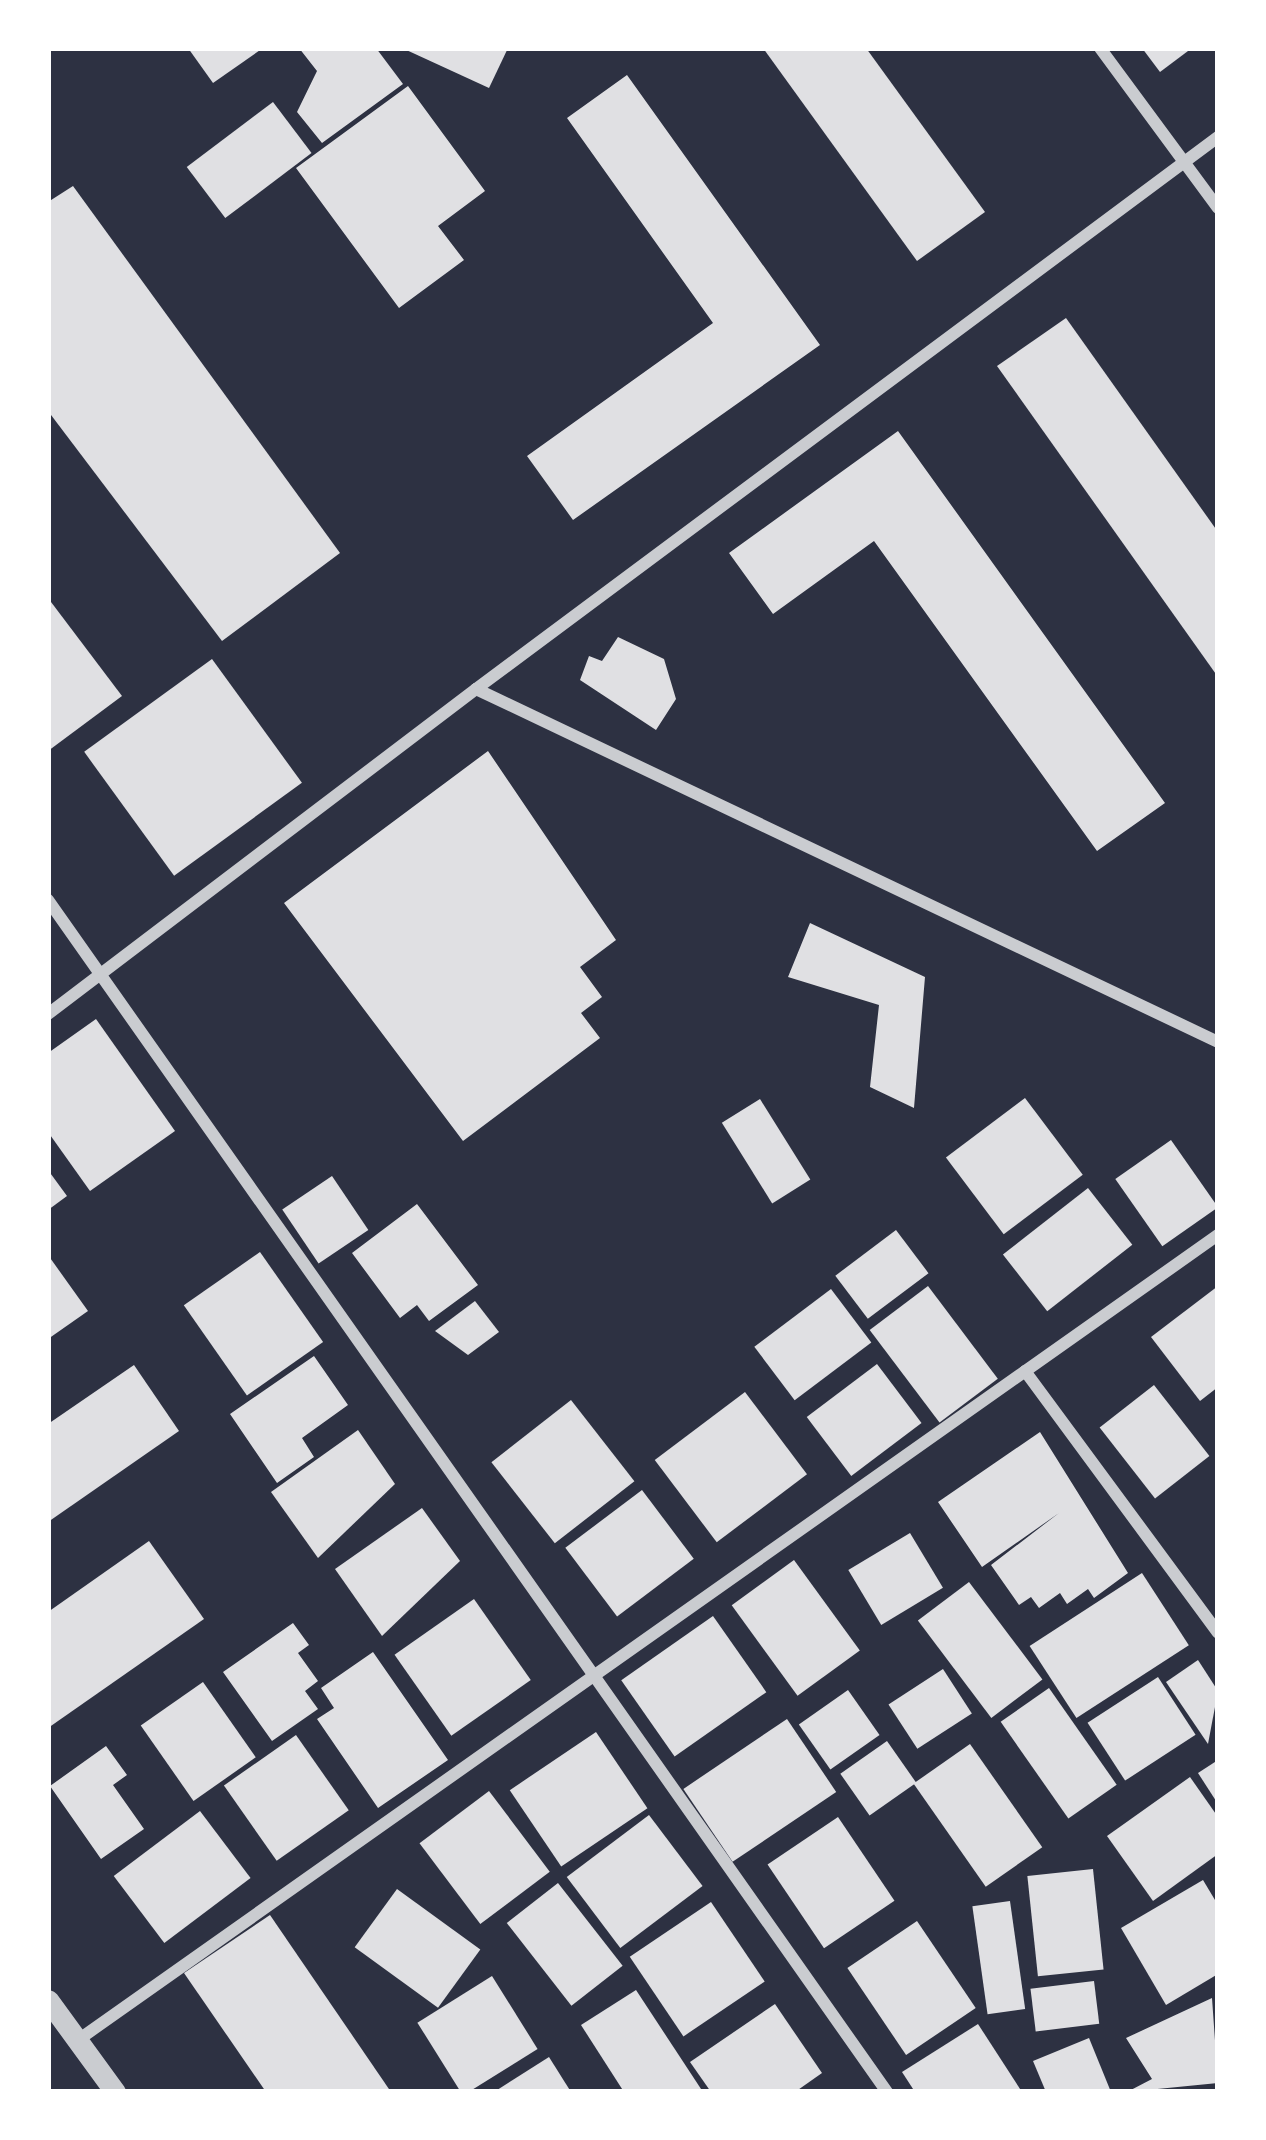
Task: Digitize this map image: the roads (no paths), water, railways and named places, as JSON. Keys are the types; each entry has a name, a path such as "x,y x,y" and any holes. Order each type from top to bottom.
{"street":[{"path":"1100,48 1218,208"},
{"path":"48,1014 1218,137"},
{"path":"476,689 1218,1042"},
{"path":"48,900 104,970 887,2092"},
{"path":"78,2040 591,1671 1218,1235"},
{"path":"1025,1372 1218,1633"},
{"path":"48,2000 116,2092"}]}
